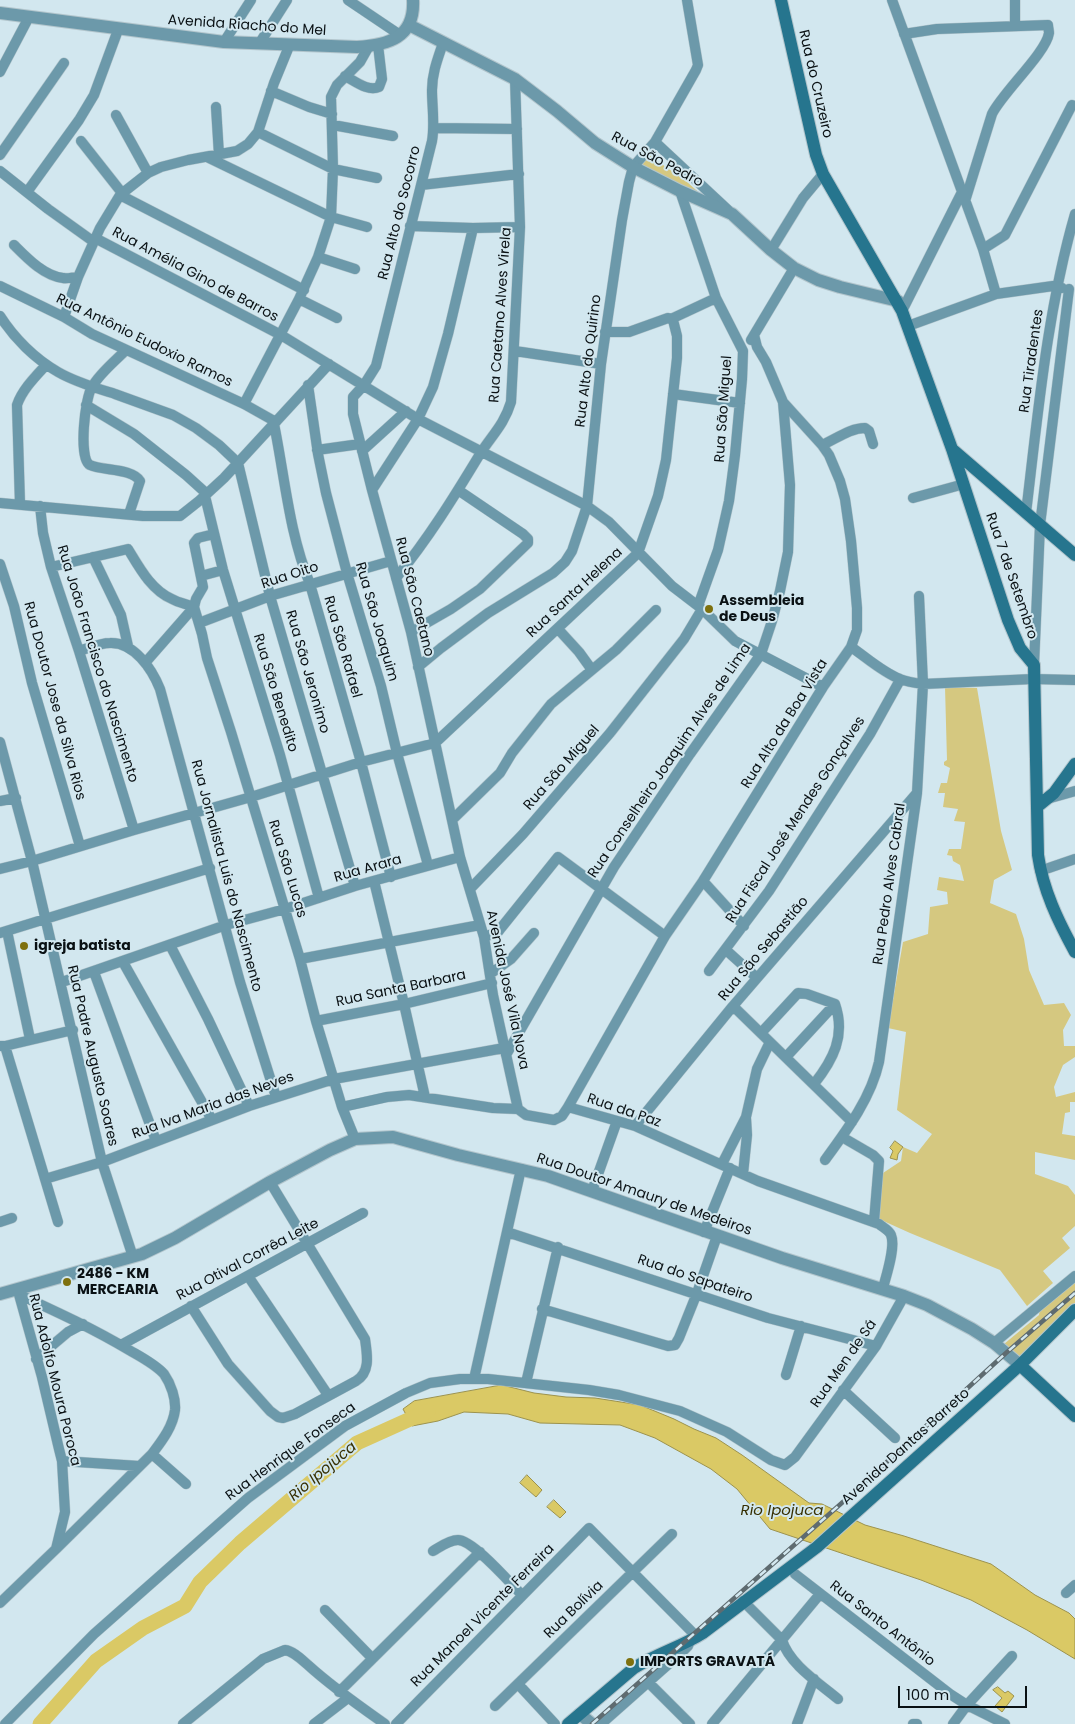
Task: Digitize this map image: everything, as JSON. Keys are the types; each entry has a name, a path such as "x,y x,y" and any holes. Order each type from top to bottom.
{"main road":[{"name":"Rua do Cruzeiro","path":"781,0 816,155 823,174 900,306"},
{"name":"Rua 7 de Setembro","path":"900,306 952,449 1014,634 1020,648 1034,665"},
{"path":"952,449 1075,556"},
{"path":"1034,665 1033,679 1042,802 1038,855 1040,871 1047,895 1075,952"},
{"path":"1042,802 1062,784 1075,764"},
{"name":"Avenida Dantas Barreto","path":"568,1724 634,1668 694,1639 816,1547 1020,1364 1075,1310"},
{"path":"1020,1364 1075,1416"}],"street":[{"path":"224,42 251,0"},
{"path":"259,44 287,0"},
{"path":"348,0 358,3 400,35 409,25 413,14 413,0"},
{"name":"Rua Alto do Quirino","path":"418,667 488,613 560,567 572,550 587,506 605,332 622,220 633,167 655,142 698,65 687,0"},
{"path":"892,0 983,248 996,294"},
{"path":"1015,0 1016,26"},
{"name":"Avenida Riacho do Mel","path":"0,13 118,30 259,44 340,47 374,46 400,35"},
{"path":"0,72 29,17"},
{"name":"Rua São Pedro","path":"409,25 515,79 595,143 633,167 680,191 732,214 771,250 794,268 818,280 900,306"},
{"path":"900,306 963,197 992,114 998,103 1039,52 1048,33 1048,25 937,29 904,34"},
{"path":"27,192 79,120 94,95 118,30"},
{"name":"Rua Alto do Socorro","path":"364,385 376,366 435,128 432,91 433,77 443,43"},
{"path":"64,317 78,277 84,268 104,220 121,194 148,173 167,165 219,155 243,148 258,132 271,91 290,44"},
{"path":"244,404 301,295 318,257 331,217 333,125 330,102 333,91 374,46"},
{"path":"345,76 368,88 377,88 382,83 374,46"},
{"path":"0,155 64,62"},
{"name":"Rua Caetano Alves Virela","path":"396,578 418,551 482,451 499,430 511,402 520,227 515,79"},
{"path":"271,91 309,107 332,114"},
{"path":"983,248 1006,235 1072,105"},
{"path":"216,107 219,155"},
{"path":"116,114 148,173"},
{"path":"333,125 393,136"},
{"path":"435,128 517,129"},
{"path":"258,132 333,169 377,178"},
{"path":"81,141 121,194 301,295 337,318"},
{"path":"655,142 732,214"},
{"path":"207,157 331,217 367,227"},
{"name":"Rua Amélia Gino de Barros","path":"0,171 95,240 281,335 418,419 587,506 609,522 672,586 700,608 740,645 823,687"},
{"path":"421,185 519,174"},
{"path":"771,250 803,198 823,174"},
{"name":"Rua São Miguel","path":"470,889 523,834 610,733 684,639 700,608 724,528 735,455 743,350 716,298 680,191"},
{"name":"Rua Tiradentes","path":"1026,513 1057,286 1075,214"},
{"path":"410,226 520,227"},
{"path":"372,490 418,419 433,387 473,228"},
{"path":"14,245 48,273 60,278 78,277"},
{"path":"318,257 355,269"},
{"path":"743,350 794,268"},
{"name":"Rua Antônio Eudoxio Ramos","path":"0,286 64,317 92,334 244,404 275,423"},
{"path":"908,326 996,294 1053,286 1072,289"},
{"name":"Rua Tiradentes","path":"1034,665 1040,525 1059,367 1072,289"},
{"path":"605,332 629,332 663,319 671,319 716,298"},
{"path":"0,316 11,332 46,365 58,373 173,415 219,445 238,463"},
{"name":"Rua Santa Helena","path":"435,744 638,553 658,496 666,460 677,358 677,336 675,324 671,319"},
{"path":"1050,329 1064,331"},
{"name":"Rua Alto da Boa Vista","path":"568,1107 666,936 823,687 851,646 857,630 851,541 845,499 840,481 829,455 822,445 783,402 766,362 757,347 754,335"},
{"path":"126,350 92,387 86,405 84,428 86,461 90,465 134,476 140,482 129,514"},
{"path":"515,351 601,364"},
{"path":"0,504 176,517 184,514 238,463 329,364"},
{"path":"20,504 17,405 19,399 46,365"},
{"path":"1045,365 1059,367"},
{"name":"Rua São Joaquim","path":"308,385 317,450 326,493 347,573 381,686 397,753 428,865"},
{"name":"Rua São Caetano","path":"364,385 353,397 352,406 372,490 411,632 452,820"},
{"path":"673,394 740,403"},
{"path":"1040,400 1055,401"},
{"name":"Rua Conselheiro Joaquim Alves de Lima","path":"505,1052 601,888 690,754 761,654 780,591 788,552 790,484 783,402"},
{"path":"86,405 134,434 186,475 206,495"},
{"path":"317,450 361,447 406,412"},
{"name":"Rua São Rafael","path":"275,423 295,540 310,584 392,876"},
{"path":"822,445 861,428 866,428 869,431 873,444"},
{"path":"1035,438 1051,438"},
{"name":"Rua São Jeronimo","path":"238,463 270,596 355,886"},
{"path":"1031,476 1046,476"},
{"path":"913,498 964,484"},
{"path":"411,632 451,609 480,589 528,543 528,539 523,534 458,490"},
{"name":"Rua São Benedito","path":"206,495 223,570 320,898"},
{"name":"Rua João Francisco do Nascimento","path":"40,506 43,533 51,567 134,830"},
{"path":"145,664 194,607 196,599 204,587 194,543 198,538 214,534"},
{"path":"51,567 128,549 145,576 163,594 171,599 194,607"},
{"path":"79,651 112,643 128,646 121,614 93,557"},
{"name":"Rua Oito","path":"199,623 270,596 391,561"},
{"name":"Rua Doutor Jose da Silva Rios","path":"0,564 14,606 32,682 80,846"},
{"path":"201,576 223,570"},
{"name":"Rua Pedro Alves Cabral","path":"825,1160 852,1122 874,1079 880,1062 916,793 923,684 919,596"},
{"name":"Rua São Lucas","path":"194,607 207,658 285,909 342,1107 355,1139"},
{"path":"452,820 500,773 512,753 551,704 632,635 656,610"},
{"path":"558,629 576,648 592,670"},
{"name":"Rua Jornalista Luis do Nascimento","path":"128,646 155,676 160,689 240,982 276,1097"},
{"path":"851,646 900,680 923,684 1033,679 1075,680"},
{"name":"Rua Fiscal José Mendes Gonçalves","path":"709,971 769,891 870,734 900,680"},
{"name":"Rua Padre Augusto Soares","path":"0,742 62,982 102,1162 133,1257"},
{"path":"0,869 251,797 361,762 435,744"},
{"path":"1042,802 1075,791"},
{"name":"Rua São Sebastião","path":"635,1126 733,1006 916,793"},
{"path":"0,802 16,798"},
{"name":"Avenida José Vila Nova","path":"452,820 460,857 484,937 493,995 518,1109"},
{"name":"Rua Arara","path":"62,982 226,926 355,886 460,857"},
{"path":"484,937 498,932 558,857 666,936"},
{"path":"1040,871 1075,859"},
{"path":"30,1039 4,932 210,868"},
{"path":"703,880 744,926"},
{"path":"374,881 390,942 425,1097"},
{"path":"300,959 480,925"},
{"path":"491,978 512,959 534,933"},
{"path":"170,945 208,1019 249,1106"},
{"path":"726,950 757,978"},
{"path":"123,962 212,1120"},
{"path":"94,972 156,1141"},
{"name":"Rua Santa Barbara","path":"316,1021 404,1004 491,978"},
{"path":"761,1033 794,995 807,994 834,1004 837,1011 839,1033 836,1049 814,1084"},
{"path":"786,1057 834,1004"},
{"path":"733,1006 852,1122"},
{"path":"58,1222 2,1046 73,1030"},
{"path":"704,1232 726,1166 746,1117 758,1069 770,1042"},
{"name":"Rua Iva Maria das Neves","path":"45,1179 102,1162 249,1106 334,1079 418,1062 505,1052"},
{"name":"Rua da Paz","path":"342,1107 392,1096 425,1097 493,1108 518,1109 526,1115 554,1120 562,1116 568,1107 635,1126 767,1184 874,1222 888,1231 892,1239 892,1247 883,1288"},
{"path":"743,1174 747,1135 746,1117"},
{"path":"592,1191 617,1121"},
{"name":"Rua Doutor Amaury de Medeiros","path":"0,1294 18,1291 133,1257 175,1238 316,1157 355,1139 393,1137 458,1155 522,1169 592,1191 782,1258 883,1288 941,1312 994,1343 1020,1364"},
{"path":"842,1137 873,1155 879,1161 874,1222"},
{"path":"474,1379 522,1169"},
{"path":"191,1306 232,1369 270,1411 278,1417 288,1417 356,1381 364,1374 367,1364 365,1339 270,1182"},
{"name":"Rua Otival Corrêa Leite","path":"121,1345 363,1213"},
{"path":"0,1222 12,1218"},
{"name":"Rua do Sapateiro","path":"508,1232 768,1318 876,1346"},
{"path":"542,1308 668,1346 677,1344 717,1236"},
{"path":"526,1383 542,1308 558,1248"},
{"path":"248,1276 328,1395"},
{"path":"994,1343 1075,1276"},
{"path":"0,1603 152,1454 170,1427 175,1410 172,1390 163,1374 147,1360 83,1324 18,1291"},
{"name":"Rua Adolfo Moura Poroca","path":"18,1291 42,1377 62,1461 65,1512 56,1549"},
{"name":"Rua Men de Sá","path":"803,1446 876,1346 904,1296"},
{"path":"36,1360 68,1332 83,1324"},
{"path":"786,1375 801,1326"},
{"name":"Rua Henrique Fonseca","path":"5,1724 94,1634 248,1498 345,1426 406,1393 430,1383 474,1379 526,1383 619,1395 680,1411 727,1432 780,1465 786,1465 790,1462 803,1446"},
{"path":"843,1390 895,1438"},
{"path":"152,1454 186,1484"},
{"path":"62,1461 139,1466"},
{"name":"Rua Manoel Vicente Ferreira","path":"396,1724 589,1528 632,1572"},
{"name":"Rua Bolívia","path":"495,1706 672,1534"},
{"path":"433,1551 450,1541 467,1542 480,1552 522,1595"},
{"path":"339,1692 480,1552"},
{"path":"601,1724 694,1639 632,1572"},
{"name":"Rua Santo Antônio","path":"795,1574 950,1694 1004,1724"},
{"path":"1066,1593 1075,1585"},
{"path":"712,1724 820,1594"},
{"path":"743,1601 782,1640 788,1654 838,1699"},
{"path":"325,1610 372,1658"},
{"path":"183,1724 263,1659 285,1650 289,1650 339,1692 385,1724"},
{"path":"953,1724 967,1705 1012,1656"},
{"path":"798,1724 814,1679"},
{"path":"648,1682 690,1724"},
{"path":"518,1684 555,1724"},
{"path":"314,1724 348,1698"},
{"path":"580,1714 592,1724"}],"shaded area":[{"path":"649,155 687,182 704,197 640,167"},
{"path":"945,687 977,688 1001,831 1012,870 994,880 990,903 1016,914 1024,939 1029,970 1044,1005 1064,1003 1071,1015 1063,1030 1064,1046 1075,1046 1075,1057 1063,1065 1054,1087 1056,1097 1075,1092 1075,1102 1070,1102 1070,1112 1065,1113 1062,1134 1075,1136 1075,1160 1035,1152 1035,1174 1068,1186 1075,1195 1075,1226 1062,1238 1070,1248 1043,1271 1053,1283 1027,1306 1000,1270 879,1219 883,1173 901,1161 903,1147 917,1153 932,1134 897,1110 906,1032 888,1028 903,942 928,934 930,907 948,904 947,892 937,890 939,877 964,881 960,865 953,861 952,856 947,855 949,849 961,849 965,822 954,821 958,809 943,807 945,793 938,793 941,783 947,783 950,768 944,765 944,762 947,760"},
{"path":"1075,1281 1075,1303 1020,1358 1004,1344 1039,1315 1040,1309"}],"water":[{"path":"895,1141 903,1147 898,1154 897,1160 890,1158 893,1151 890,1148"},
{"name":"Rio Ipojuca","path":"502,1385 534,1393 595,1398 640,1405 716,1438 809,1503 822,1504 865,1525 991,1564 1035,1595 1069,1613 1075,1619 1075,1659 1027,1630 971,1600 921,1580 770,1529 737,1489 711,1469 655,1438 620,1425 540,1423 508,1414 464,1412 438,1421 412,1426 403,1409 414,1401"},
{"path":"527,1475 542,1490 536,1497 520,1483"},
{"path":"554,1500 566,1512 560,1518 547,1507"},
{"path":"998,1687 1005,1693 1008,1691 1014,1696 1002,1712 995,1706 1002,1698 993,1690"}],"waterway":[{"name":"Rio Ipojuca","path":"40,1724 96,1661 143,1628 185,1606 200,1582 240,1543 357,1443 428,1411"}],"railway":[{"path":"592,1724 1075,1293"}],"place":[{"name":"Assembleia de Deus","path":"709,609"},
{"name":"igreja batista","path":"24,946"},
{"name":"2486 - KM MERCEARIA","path":"67,1282"},
{"name":"IMPORTS GRAVATÁ","path":"630,1662"}]}
